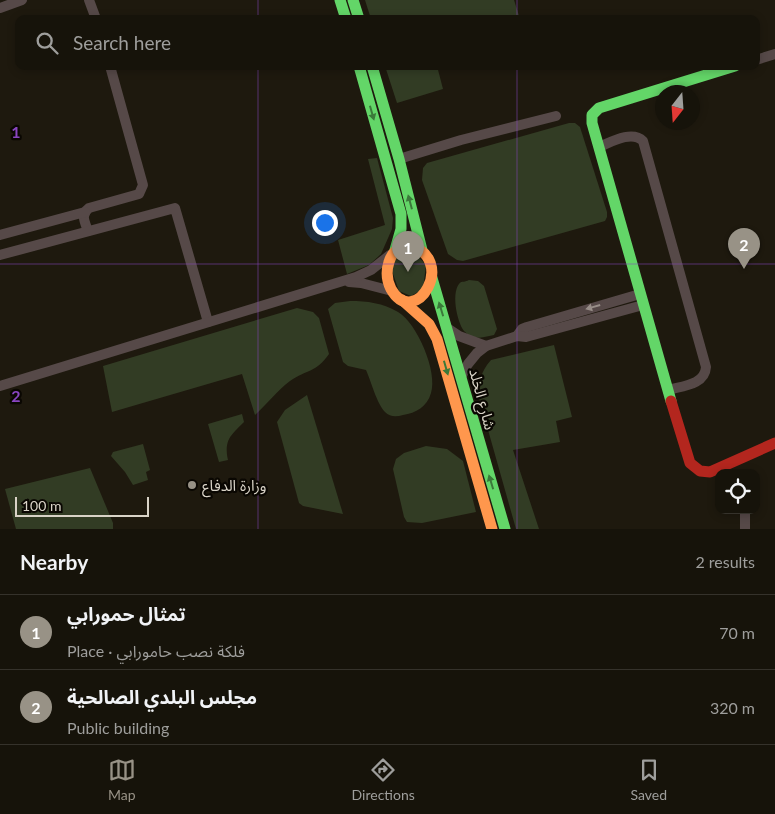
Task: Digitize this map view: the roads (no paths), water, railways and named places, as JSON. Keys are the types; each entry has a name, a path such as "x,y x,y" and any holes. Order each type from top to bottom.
{"main road":[{"path":"340,0 345,15"},
{"path":"353,0 357,15"},
{"path":"360,70 401,214 401,229 387,264 387,275 392,291 402,300 412,301 421,298 428,290 432,278 430,264 422,250 399,159 373,70"},
{"path":"722,70 599,108 594,112 592,119 641,299 690,463 700,471 714,471 775,444"},
{"path":"393,252 406,244 416,246 422,250"},
{"name":"شارع الخلد","path":"432,278 462,377 472,440 492,529"},
{"name":"شارع الخلد","path":"402,300 429,324 436,338 505,529"}],"street":[{"path":"0,8 22,0"},
{"path":"89,0 95,15"},
{"path":"760,59 775,54"},
{"path":"0,235 84,212 89,208 139,194 143,185 111,70"},
{"path":"399,159 460,140 556,116"},
{"path":"599,146 632,136 638,137 643,141 706,367 705,375 700,380 668,390"},
{"path":"0,255 175,208 208,322"},
{"path":"84,212 83,218 88,231"},
{"path":"0,386 363,275 393,252"},
{"path":"340,282 360,283 392,291"},
{"path":"462,377 476,353 486,346 517,336 526,337 641,299"},
{"path":"447,328 459,336 486,346"},
{"path":"745,529 746,514"}],"place":[{"name":"مجلس البلدي الصالحية","path":"744,269"},
{"name":"تمثال حمورابي","path":"408,272"},
{"name":"وزارة الدفاع","path":"192,485"}]}
